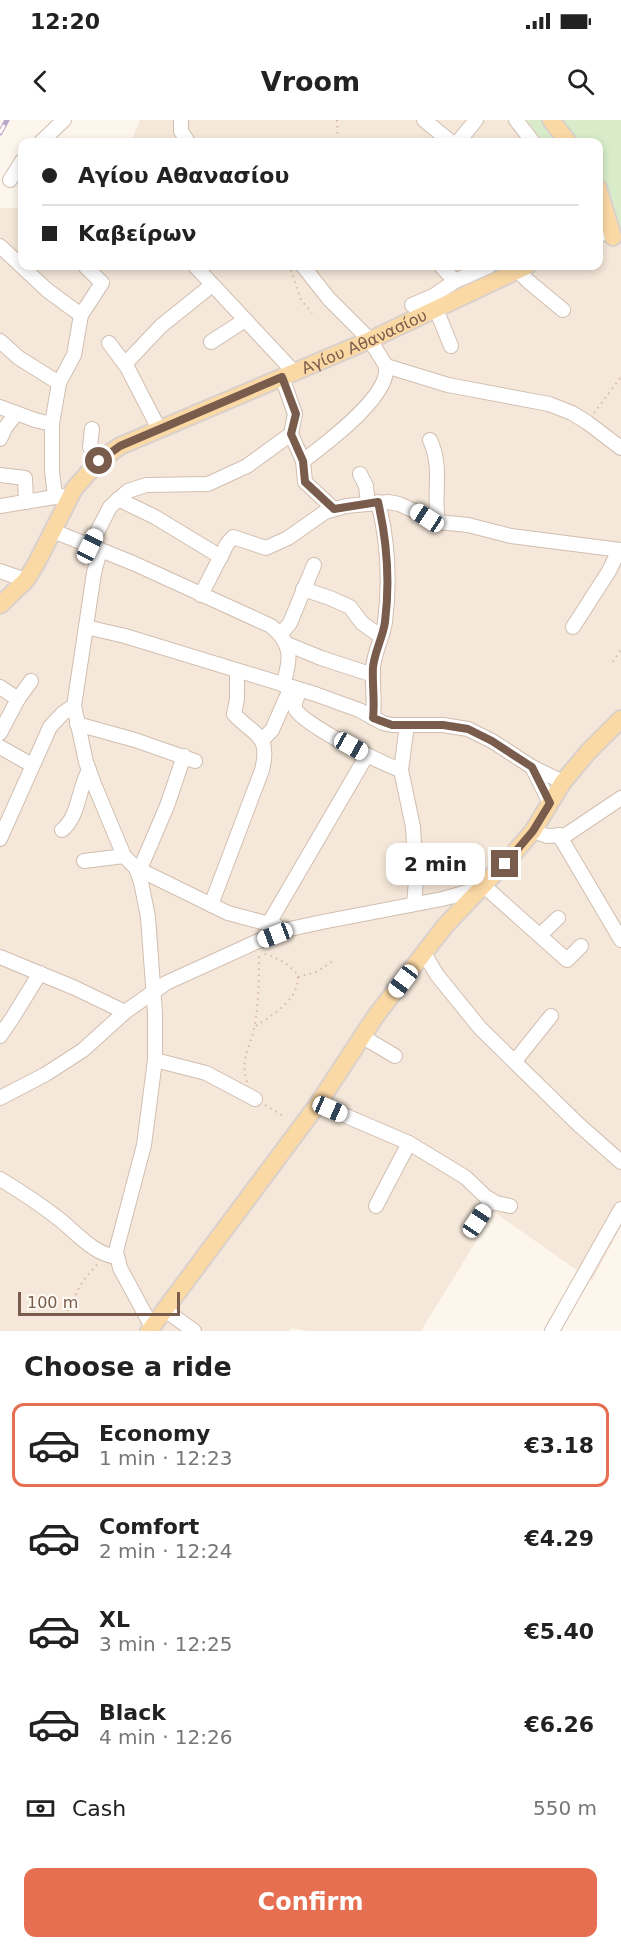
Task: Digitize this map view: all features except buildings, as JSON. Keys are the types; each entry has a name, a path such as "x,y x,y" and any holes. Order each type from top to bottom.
{"main road":[{"path":"552,120 565,138"},
{"path":"603,218 606,236"},
{"name":"Αγίου Αθανασίου","path":"0,605 26,580 36,564 53,531 62,496 99,461 120,446 370,340 518,270"},
{"path":"150,1329 318,1104 375,1017 424,953 533,831 563,782 588,752 621,719"}],"street":[{"path":"45,138 64,120"},
{"path":"170,120 183,131"},
{"path":"424,120 446,138"},
{"path":"461,138 476,120"},
{"path":"516,120 530,138"},
{"path":"10,180 18,167"},
{"path":"0,246 18,263"},
{"path":"26,270 47,290 81,315"},
{"path":"0,506 62,496 52,471 52,424 59,383 74,355 81,315 102,282 89,270"},
{"path":"199,270 245,320 288,374 296,414 291,434 303,461 305,482 334,509"},
{"path":"303,461 362,412 375,396 387,372 386,366 370,340 329,299 305,270"},
{"path":"445,270 455,281"},
{"path":"412,305 480,270"},
{"path":"523,270 528,281 563,310"},
{"path":"125,364 161,326 212,285"},
{"path":"436,309 451,346"},
{"path":"211,342 245,320"},
{"path":"0,341 19,358 59,383"},
{"path":"109,343 125,364 159,429"},
{"path":"386,366 448,386 549,404 572,413 621,448"},
{"path":"0,407 52,424"},
{"path":"0,439 4,428 16,414"},
{"path":"92,429 90,447 99,461"},
{"path":"290,929 228,913 138,868 124,856 89,770 74,706 94,573 95,548 102,520 110,507 128,491 146,485 208,484 248,466 291,434"},
{"path":"430,440 438,462 435,498 438,522"},
{"path":"360,474 384,530 387,564 386,614 375,658 373,718"},
{"path":"0,475 25,478 26,502"},
{"path":"118,499 155,517 221,557"},
{"path":"201,595 233,537 266,548 276,545 316,517 334,509 373,503 399,504 438,522 468,525 511,536 620,550 609,572 573,627"},
{"path":"53,531 271,626 284,639 321,658 374,675"},
{"path":"314,565 284,639 296,700 295,709 300,716 318,729 401,770"},
{"path":"0,571 26,580"},
{"path":"303,589 350,607 362,623 380,636"},
{"path":"86,627 125,636 292,687 359,710 392,725 443,725 468,729 492,741 532,767 563,782"},
{"path":"211,905 266,755 262,740 234,714 237,699 237,671"},
{"path":"0,733 18,699 31,681"},
{"path":"0,687 18,699"},
{"path":"262,740 272,730 292,687"},
{"path":"0,839 50,727 63,713 74,706"},
{"path":"77,723 190,759 138,868 148,916 155,1060 144,1145 116,1251 112,1257"},
{"path":"406,725 401,770 412,827 415,872 414,903"},
{"path":"0,747 32,765"},
{"path":"269,923 367,755"},
{"path":"532,767 550,803"},
{"path":"62,830 72,820 84,778 89,770"},
{"path":"533,831 547,836 566,835 621,798"},
{"path":"559,835 621,940"},
{"path":"84,861 124,856"},
{"path":"2,1091 46,1074 83,1050 125,1012 153,992 215,960 290,929 350,915 442,899 487,883 567,960 581,946"},
{"path":"540,935 558,918"},
{"path":"424,953 437,975 480,1028 578,1124 621,1162"},
{"path":"0,957 125,1012"},
{"path":"0,1036 40,973"},
{"path":"515,1061 551,1016"},
{"path":"363,1037 395,1056"},
{"path":"155,1060 207,1073 255,1099"},
{"path":"318,1104 409,1143 465,1177 491,1200 510,1206"},
{"path":"376,1206 409,1143"},
{"path":"0,1179 57,1218 96,1250 112,1257 150,1329"},
{"path":"477,1221 491,1200"},
{"path":"552,1331 621,1209"},
{"path":"165,1310 194,1331"}],"path":[{"path":"338,120 338,138"},
{"path":"296,270 291,274 302,300 312,313"},
{"path":"588,423 621,377"},
{"path":"613,662 621,649"},
{"path":"255,1027 283,1007 298,985 298,975 283,961 259,952 255,1027 245,1054 244,1071 255,1099 285,1118"},
{"path":"298,977 316,972 333,961"},
{"path":"64,1316 83,1281 95,1266 112,1257"}],"shaded area":[{"path":"140,120 621,120 621,1226 592,1281 494,1212 421,1331 306,1331 291,1328 289,1331 0,1331 0,208 18,208 18,270 603,270 603,138 133,138"}],"green space":[{"path":"527,120 621,120 621,235 605,230 603,227 603,138 540,138"}],"railway":[{"path":"0,133 7,120"}],"route":[{"path":"99,461 120,446 282,377 296,414 291,434 292,441 303,461 305,482 334,509 378,502 386,545 387,587 384,626 377,644 373,670 373,718 392,725 443,725 468,729 492,741 532,767 550,803 533,831 505,864"}]}
